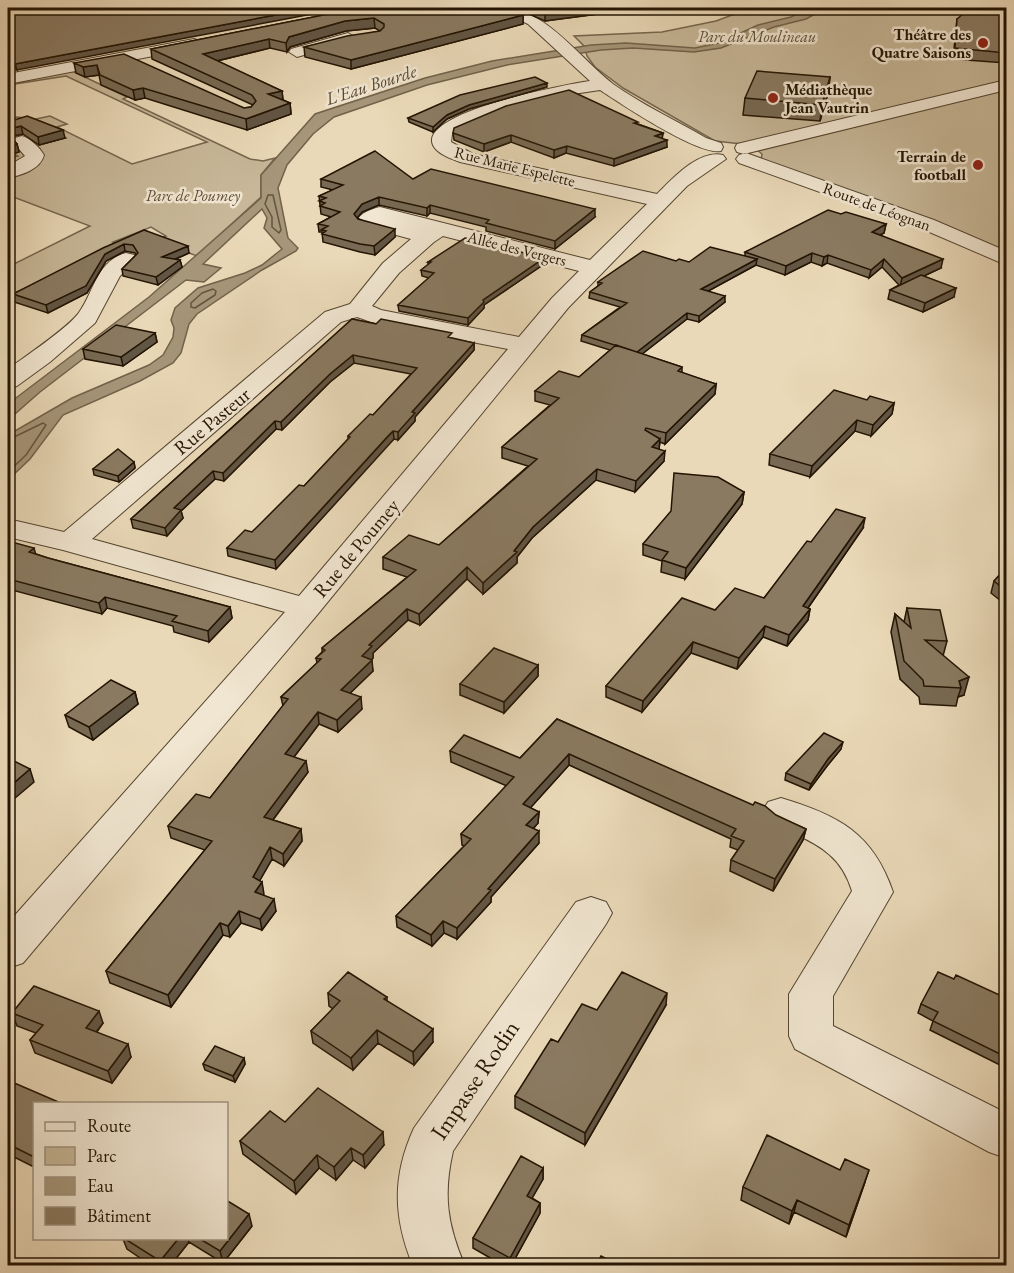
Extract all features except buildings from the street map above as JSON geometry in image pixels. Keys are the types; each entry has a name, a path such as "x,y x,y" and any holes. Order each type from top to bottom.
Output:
{"street":[{"path":"8,10 27,8"},
{"path":"508,10 539,8"},
{"path":"508,10 533,21 604,84 715,153 727,146 745,154 1006,85"},
{"path":"303,33 350,48"},
{"path":"297,52 332,41 367,35"},
{"path":"8,79 205,42"},
{"path":"130,57 159,70"},
{"name":"Rue Marie Espelette","path":"604,84 519,102 480,113 446,130 442,135 442,144 467,158 660,201"},
{"path":"8,172 21,168 34,159 35,155 12,141"},
{"name":"Rue de Poumey","path":"8,951 306,608 560,303 660,201 715,153"},
{"name":"Route de Léognan","path":"745,154 927,224 1006,259"},
{"name":"Allée des Vergers","path":"359,309 364,299 391,268 433,233 593,268"},
{"path":"8,381 42,357 87,318 111,272 126,260"},
{"path":"359,309 374,316 524,345"},
{"name":"Rue Pasteur","path":"70,542 333,317 359,309"},
{"path":"8,528 70,542 306,608"},
{"path":"782,812 844,843 859,857 869,874 873,892 811,994 811,1036 1006,1137"},
{"name":"Impasse Rodin","path":"439,1266 429,1244 421,1202 422,1179 431,1143 591,913"}],"green space":[{"name":"Parc du Moulineau","path":"751,8 1006,8 1006,254 940,223 761,160 762,154 751,145 715,141 623,88 595,67 587,56 584,46 574,36 662,32 716,21"},
{"name":"Parc de Poumey","path":"72,71 127,97 123,99 250,159 263,161 275,158 261,175 261,197 197,256 154,240 166,236 151,227 113,242 132,250 76,272 8,305 8,267 90,226 8,195 8,159 18,156 8,151 8,128 46,143 64,138 8,123 8,119 16,117 36,119 50,116 67,124 57,127 132,164 207,142 66,76 8,85 8,82"}],"water":[{"path":"809,8 826,8 806,19 774,27 721,48 694,52 633,48 601,50 507,65 427,85 334,117 313,134 287,165 278,188 288,238 298,248 296,251 262,270 197,314 189,324 181,353 173,363 140,381 63,415 30,459 8,480 8,435 72,398 149,365 163,355 173,337 174,328 171,320 175,308 198,288 245,273 262,265 282,249 264,228 267,218 262,209 203,264 221,268 204,282 186,280 40,392 8,420 8,404 149,297 261,198 261,175 315,114 425,78 492,61 591,45 626,43 695,48 719,43 758,25 791,17"}],"place":[{"name":"Théâtre des Quatre Saisons","path":"983,43"},
{"name":"Médiathèque Jean Vautrin","path":"773,98"},
{"name":"Terrain de football","path":"978,165"}],"water label":[{"name":"L'Eau Bourde","path":"371,85"}]}
